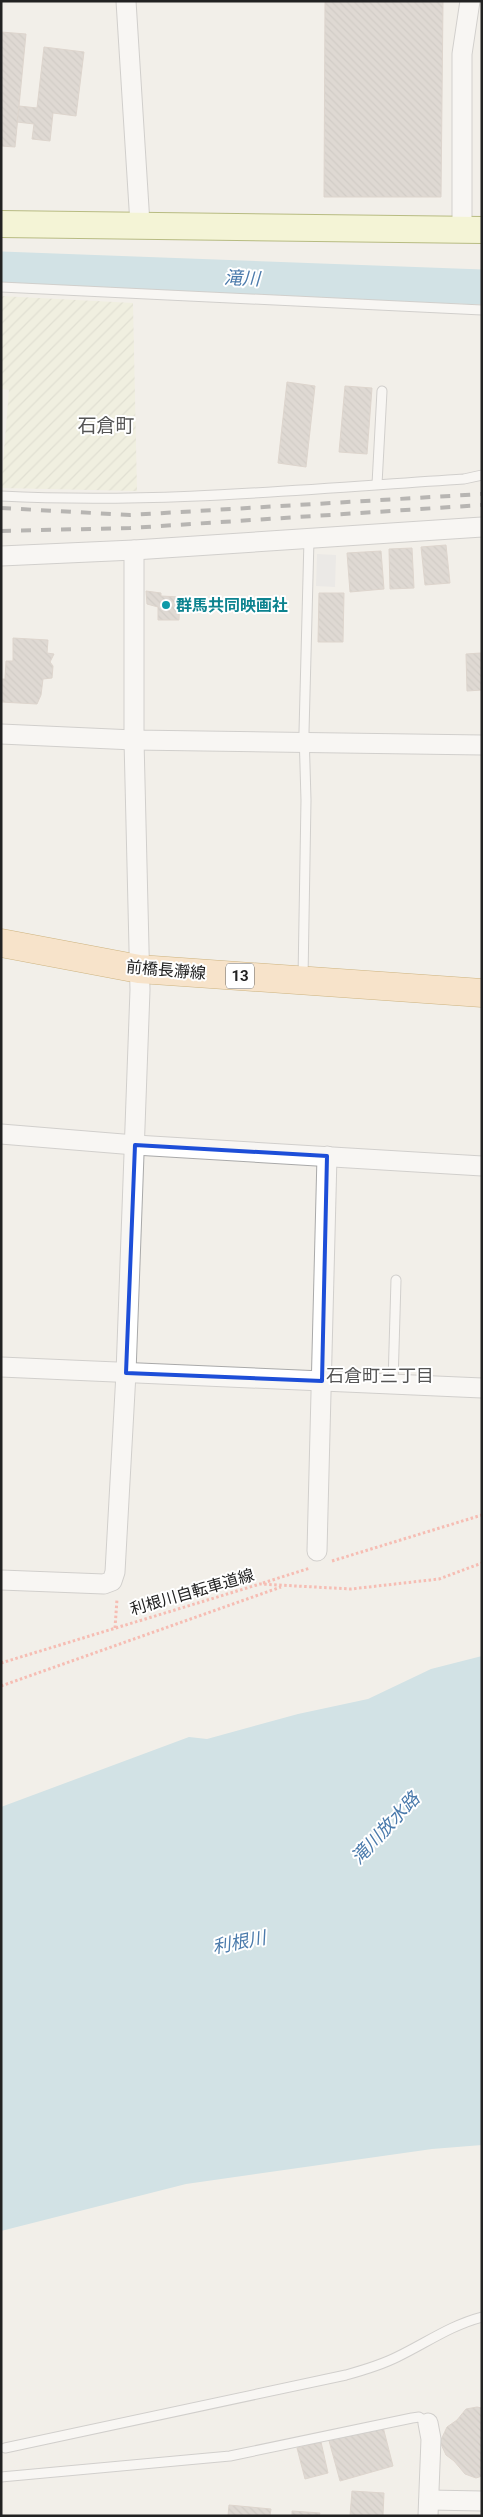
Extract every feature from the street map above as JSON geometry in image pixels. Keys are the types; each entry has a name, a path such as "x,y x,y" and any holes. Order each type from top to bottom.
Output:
{"main road":[{"name":"前橋長瀞線","path":"1,943 139,969 482,993"}],"street":[{"path":"126,1 140,224"},
{"path":"1,224 140,224 472,230 462,54 470,1"},
{"path":"1,556 134,550 482,527"},
{"path":"1,1580 104,1584 112,1581 115,1572 126,1373 135,1145 139,969 134,740 134,550"},
{"path":"1,734 134,740 482,745"},
{"path":"1,1134 135,1145 482,1166"},
{"path":"321,1559 322,1381 327,1156"},
{"path":"1,1367 482,1388"},
{"path":"428,2422 431,2439 429,2508 482,2501"}],"lane":[{"path":"1,287 482,310"},
{"path":"376,484 382,391"},
{"path":"1,496 77,499 188,498 464,479 482,475"},
{"path":"302,980 306,800 304,742 309,539"},
{"path":"393,1383 396,1280"},
{"path":"5,2448 346,2375 378,2366 439,2333 482,2317"},
{"path":"1,2477 230,2456 412,2418 419,2417 428,2422"}],"path":[{"path":"260,1584 321,1559 482,1515"},
{"name":"利根川自転車道線","path":"1,1663 260,1584 351,1589 439,1579 482,1563"},
{"path":"1,1686 284,1586"},
{"path":"115,1628 116,1614"}],"highlighted area":[{"path":"135,1145 327,1156 322,1381 126,1373"}],"green space":[{"path":"1,296 133,303 137,491 1,488 9,390 1,389"}],"shaded area":[{"path":"317,554 336,555 335,587 316,586"}],"water":[{"path":"482,1656 482,2145 432,2149 186,2184 1,2231 1,1807 189,1737 207,1739 298,1714 368,1699 431,1669"}],"building":[{"path":"325,1 443,1 441,197 324,197"},
{"path":"1,32 26,34 15,147 1,146"},
{"path":"44,47 84,52 76,116 53,113 50,141 32,139 34,124 17,122 19,106 37,108"},
{"path":"287,382 315,386 306,467 278,463"},
{"path":"345,386 372,388 367,454 339,452"},
{"path":"446,545 450,583 425,585 421,547"},
{"path":"412,548 414,588 390,589 389,549"},
{"path":"381,551 384,589 350,592 347,553"},
{"name":"群馬共同映画社","path":"146,591 161,593 161,596 180,597 179,620 158,620 158,607 147,604"},
{"path":"319,593 344,593 343,642 318,642"},
{"path":"13,638 48,640 47,653 54,654 50,662 53,666 52,678 43,679 41,695 37,704 1,702 1,679 5,679 6,661 13,661"},
{"path":"481,653 482,690 467,691 466,654"},
{"path":"482,2408 482,2476 476,2478 465,2474 446,2455 440,2442 447,2427 457,2420 466,2409"},
{"path":"382,2423 393,2466 340,2481 328,2437"},
{"path":"321,2442 328,2473 305,2479 297,2448"},
{"path":"352,2491 384,2493 383,2516 350,2516"},
{"path":"229,2505 271,2509 270,2516 228,2516"},
{"path":"292,2511 320,2513 319,2516 292,2516"}],"waterway":[{"name":"滝川","path":"1,269 482,287"}],"railway":[{"path":"1,508 130,515 482,494"},
{"path":"1,531 130,528 482,505"}],"place":[{"name":"群馬共同映画社","path":"166,605"}],"district":[{"name":"石倉町","path":"106,425"},
{"name":"石倉町三丁目","path":"380,1375"}],"water label":[{"name":"滝川放水路","path":"385,1828"},
{"name":"利根川","path":"239,1942"}]}
